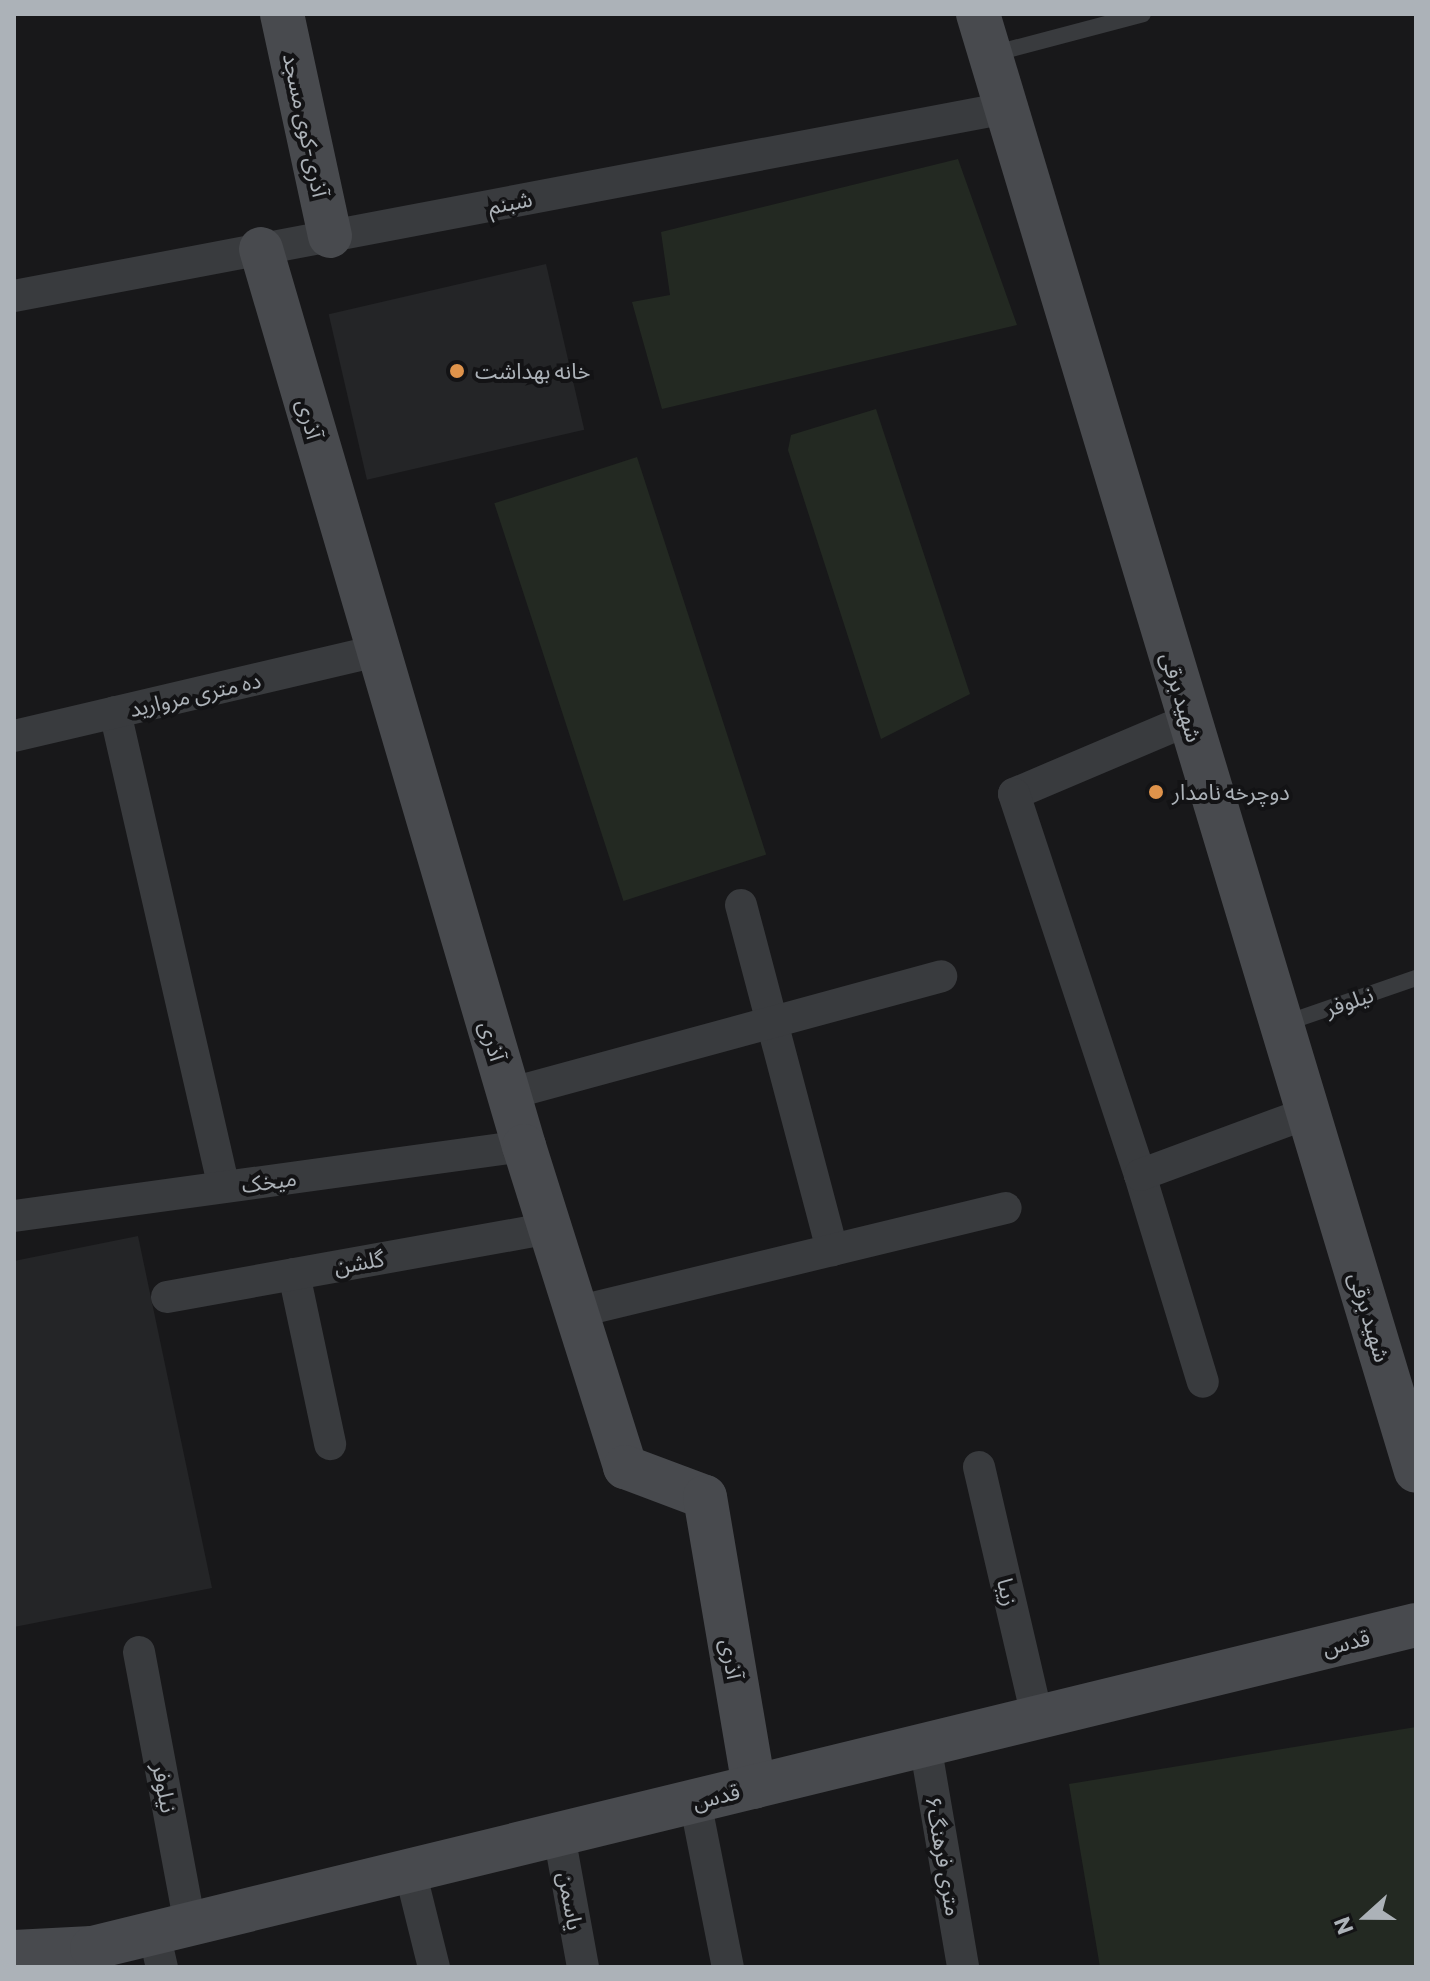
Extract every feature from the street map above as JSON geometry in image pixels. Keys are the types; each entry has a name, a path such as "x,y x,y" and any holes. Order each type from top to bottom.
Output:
{"street":[{"name":"آذری-کوی مسجد","path":"282,14 330,236"},
{"name":"شهید برقی","path":"984,34 1416,1471"},
{"name":"شبنم","path":"14,296 1006,108"},
{"name":"آذری","path":"261,249 508,1094 625,1467 705,1497 754,1787"},
{"name":"ده متری مروارید","path":"14,736 377,651"},
{"path":"115,712 224,1187"},
{"path":"1188,720 1014,794 1140,1175 1203,1382"},
{"path":"741,905 832,1250"},
{"path":"508,1094 941,976"},
{"path":"1140,1175 1308,1113"},
{"name":"میخک","path":"14,1216 524,1146"},
{"path":"576,1312 1006,1208"},
{"name":"گلشن","path":"167,1297 550,1228"},
{"path":"294,1274 330,1444"},
{"name":"زیبا","path":"979,1467 1037,1717"},
{"name":"قدس","path":"14,1952 169,1942 410,1871 1416,1625"},
{"name":"نیلوفر","path":"139,1652 169,1942"},
{"name":"۶متری فرهنگ","path":"925,1744 963,1967"},
{"path":"695,1801 728,1967"},
{"name":"یاسمن","path":"559,1835 583,1967"},
{"path":"410,1871 434,1967"}],"lane":[{"path":"984,34 1143,14"},
{"name":"نیلوفر","path":"1281,1024 1416,978"}],"shaded area":[{"path":"958,159 1017,325 662,409 632,302 670,295 661,232"},
{"name":"خانه بهداشت","path":"546,264 584,430 367,480 329,314"},
{"path":"876,409 970,694 881,739 788,450 791,435"},
{"path":"637,457 766,855 624,901 494,503"},
{"path":"138,1236 212,1588 14,1627 14,1261"},
{"path":"1416,1727 1416,1967 1100,1967 1069,1784"}],"place":[{"name":"خانه بهداشت","path":"457,371"},
{"name":"دوچرخه نامدار","path":"1156,792"}]}
